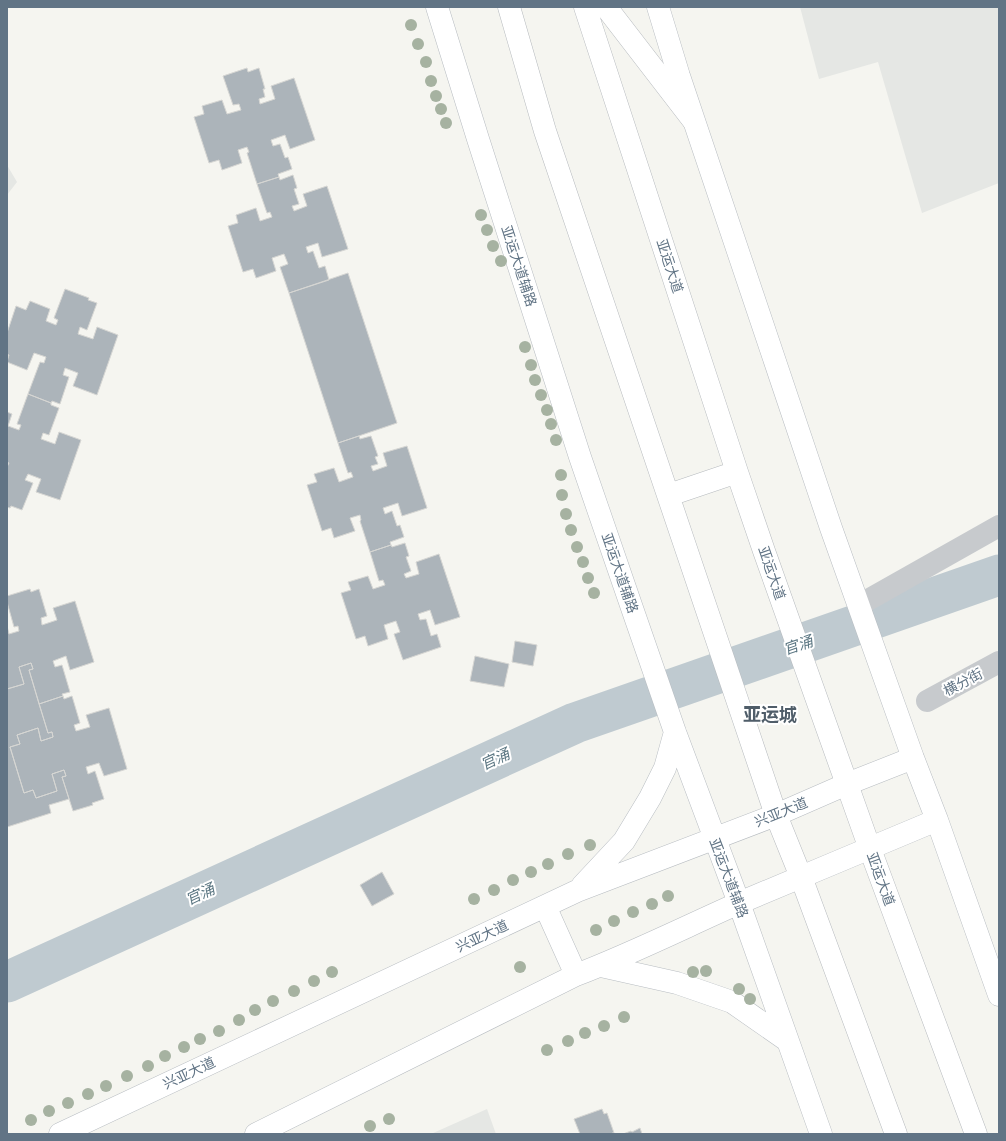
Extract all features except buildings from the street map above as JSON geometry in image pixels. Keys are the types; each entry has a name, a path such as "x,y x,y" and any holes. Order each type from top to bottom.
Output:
{"main road":[{"name":"亚运大道辅路","path":"436,7 578,450 675,732 739,903 821,1134"},
{"path":"509,7 546,130 776,815 801,877 896,1134"},
{"name":"亚运大道","path":"585,7 764,551 870,849 976,1134"},
{"path":"606,7 693,120"},
{"path":"658,7 693,120 831,528 999,995"},
{"path":"669,495 737,472"},
{"path":"577,891 624,841 650,798 665,768 675,732"},
{"name":"兴亚大道","path":"60,1134 577,891 776,815 847,784 913,758"},
{"path":"256,1134 576,975 601,966 739,903 937,820"},
{"path":"545,906 576,975"},
{"path":"601,966 677,983 732,1002 788,1041"}],"street":[{"path":"859,605 999,526"},
{"name":"横分街","path":"927,701 999,662"}],"shaded area":[{"path":"800,7 999,7 999,183 922,213 878,62 819,79"},
{"path":"7,165 17,182 7,195"},
{"path":"487,1109 496,1134 431,1134"}],"waterway":[{"name":"官涌","path":"7,982 575,723 999,575"}],"district":[{"name":"亚运城","path":"770,714"}]}
